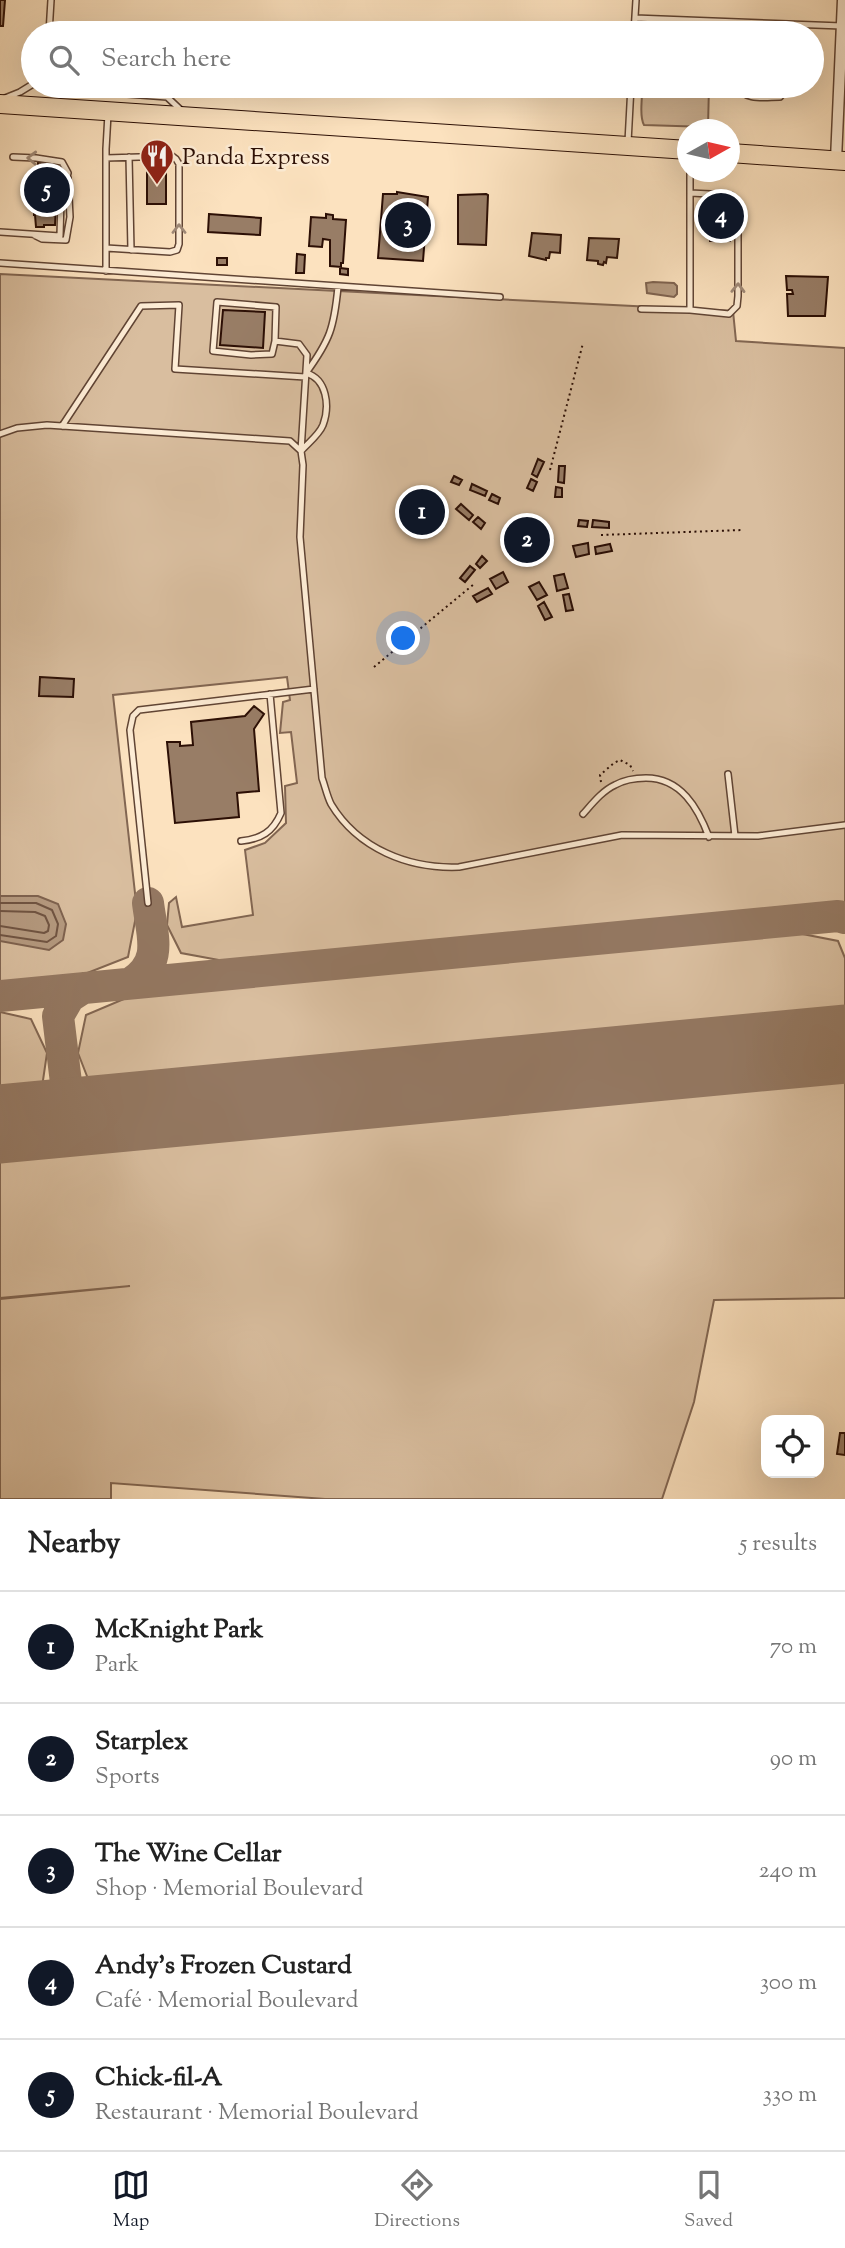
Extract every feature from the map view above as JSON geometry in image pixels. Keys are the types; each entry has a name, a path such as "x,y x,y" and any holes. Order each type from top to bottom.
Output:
{"main road":[{"path":"0,102 677,149"},
{"path":"740,154 841,161"}],"street":[{"path":"841,161 843,0"}],"lane":[{"path":"50,21 51,0"},
{"path":"635,21 636,0"},
{"path":"635,18 692,21"},
{"path":"824,28 843,29"},
{"path":"0,102 21,92"},
{"path":"168,98 187,117"},
{"path":"628,146 630,98"},
{"path":"106,271 108,111"},
{"path":"106,158 172,156 179,164 177,250 170,252 106,248"},
{"path":"0,232 60,236 61,198 68,173 62,162 13,157"},
{"path":"129,157 131,250"},
{"path":"690,182 690,310"},
{"path":"641,309 729,314 737,306 737,204 731,195 690,193"},
{"path":"0,263 500,297"},
{"path":"305,375 323,350 334,322 338,286"},
{"path":"217,302 276,307 275,341 272,354 213,351 217,302"},
{"path":"62,426 141,306 179,305 175,369 313,375 321,384 326,394 322,426 301,451"},
{"path":"275,341 299,344 307,355 301,451 303,464 300,537 322,778 330,803 366,843 389,855 437,868 622,835 758,836 845,825"},
{"path":"0,434 17,428 47,425 290,442 301,451"},
{"path":"148,903 130,730 133,716 139,710 314,689"},
{"path":"241,841 269,832 281,813 270,694"},
{"path":"728,774 735,836"},
{"path":"583,814 615,784 636,778 656,778 674,784 692,801 709,836"}],"path":[{"path":"550,470 583,343"},
{"path":"601,535 742,530"},
{"path":"374,667 474,584"},
{"path":"602,794 600,775 620,760 630,765 636,778"}],"shaded area":[{"path":"642,98 709,98 708,119 677,119 677,126 644,125 641,116"},
{"path":"0,274 733,311 736,341 845,348 845,906 764,911 235,963 181,953 167,925 169,903 176,897 182,927 253,915 245,850 265,843 286,823 285,786 297,783 291,732 280,733 283,702 290,700 287,677 113,695 137,911 128,957 72,979 0,986"},
{"path":"782,930 838,941 845,958 845,1016 92,1089 78,1053 86,1015 138,993"},
{"path":"0,1012 31,1019 47,1053 41,1094 0,1098"},
{"path":"845,1070 845,1298 714,1300 694,1402 662,1499 325,1499 111,1483 111,1499 0,1499 0,1299 130,1286 0,1298 0,1152"}],"water":[{"path":"646,283 674,283 677,286 677,294 674,297 647,293"},
{"path":"0,896 38,896 58,904 66,924 63,940 49,950 0,941"}],"building":[{"path":"0,0 5,0 3,26 0,26"},
{"path":"38,162 55,165 55,169 58,169 55,225 44,227 36,227 34,215 33,179 38,179"},
{"name":"Panda Express","path":"147,169 166,169 166,204 147,204"},
{"path":"397,192 428,197 423,261 378,258 383,194"},
{"path":"486,194 486,245 458,244 458,195"},
{"path":"706,204 733,204 733,223 729,223 730,241 710,241"},
{"path":"209,214 261,218 260,235 208,232"},
{"path":"326,214 333,215 333,219 346,220 341,267 330,266 330,240 323,239 322,247 309,246 311,217 326,218"},
{"path":"532,233 561,235 560,253 550,252 546,260 529,256"},
{"path":"589,238 619,239 617,258 607,257 603,265 598,264 598,261 587,260"},
{"path":"297,254 305,255 304,273 296,273"},
{"path":"217,258 227,258 227,265 217,265"},
{"path":"340,268 348,269 348,275 340,274"},
{"path":"786,276 828,277 825,316 788,316 787,294 793,294 792,290 787,290"},
{"path":"223,310 265,312 263,348 220,345"},
{"path":"538,459 544,462 537,477 532,474"},
{"path":"559,466 565,466 564,483 558,482"},
{"path":"454,476 462,480 459,485 451,482"},
{"path":"531,479 537,482 533,491 527,488"},
{"path":"472,484 487,491 485,496 470,490"},
{"path":"556,487 562,488 562,497 555,497"},
{"path":"492,494 500,498 498,504 489,500"},
{"path":"461,504 473,515 469,520 456,509"},
{"path":"478,517 485,523 481,529 473,522"},
{"path":"536,517 553,539 538,562 512,554 512,527"},
{"path":"579,520 588,521 587,527 578,526"},
{"path":"593,520 609,522 609,528 592,527"},
{"path":"588,543 589,554 576,557 573,546"},
{"path":"610,544 612,551 596,554 595,547"},
{"path":"482,556 487,561 480,568 476,564"},
{"path":"470,566 475,570 465,582 460,578"},
{"path":"503,572 508,582 496,589 490,579"},
{"path":"564,574 568,588 557,591 554,576"},
{"path":"539,582 547,595 537,600 529,587"},
{"path":"488,588 492,594 477,602 473,596"},
{"path":"569,594 573,610 566,611 563,595"},
{"path":"544,602 552,617 545,620 538,606"},
{"path":"40,677 74,679 73,697 39,696"},
{"path":"254,706 264,714 254,729 259,791 237,793 239,817 175,823 167,742 180,742 180,746 193,745 191,722 245,716"},
{"path":"840,1433 845,1433 845,1455 837,1454"}],"taxiway":[{"path":"131,983 141,975 152,957 153,937 148,903"},
{"path":"0,996 838,916 845,918"},
{"path":"36,1121 56,1110 67,1091 58,1016 69,997 83,988"},
{"path":"67,1091 81,1108 103,1115"}],"runway":[{"path":"0,1124 845,1044"}],"place":[{"name":"Panda Express","path":"157,186"},
{"name":"Chick-fil-A","path":"47,190"},
{"name":"Andy's Frozen Custard","path":"721,216"},
{"name":"The Wine Cellar","path":"408,225"},
{"name":"McKnight Park","path":"422,512"},
{"name":"Starplex","path":"527,540"}]}
